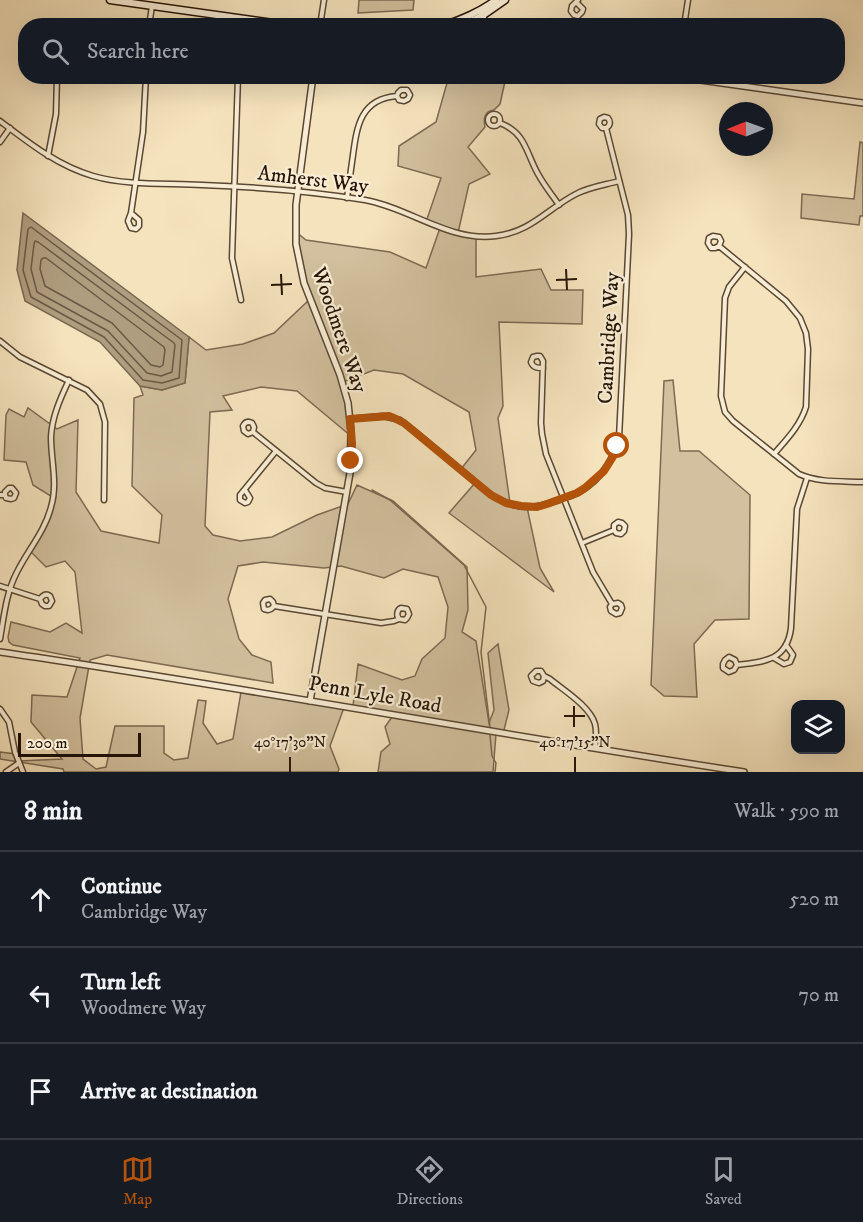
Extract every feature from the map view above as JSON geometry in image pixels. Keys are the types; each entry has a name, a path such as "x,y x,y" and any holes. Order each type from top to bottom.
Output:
{"main road":[{"path":"110,0 238,18"},
{"path":"464,18 481,13 496,0"},
{"path":"473,18 505,0"}],"street":[{"path":"321,18 324,0"},
{"path":"685,18 688,0"},
{"path":"150,18 152,6"},
{"path":"481,13 483,18"},
{"path":"48,156 56,114 57,84"},
{"path":"131,213 145,110 146,84"},
{"path":"238,84 232,258 241,300"},
{"name":"Woodmere Way","path":"310,701 347,492 351,457 348,403 340,375 304,283 295,231 312,84"},
{"path":"727,84 863,103"},
{"path":"347,198 357,129 361,118 374,103 397,96"},
{"name":"Amherst Way","path":"0,121 48,156 85,174 110,180 269,188 372,201 449,230 478,237 498,236 518,231 536,222 581,191 619,181"},
{"path":"500,123 514,131 523,141 539,177 560,205"},
{"path":"0,141 10,128"},
{"name":"Cambridge Way","path":"350,419 383,416 400,420 491,495 506,503 537,507 585,488 599,477 614,455 619,438 629,234 628,215 606,128"},
{"path":"719,246 790,305 804,325 808,341 804,414 774,454"},
{"path":"745,267 729,287 725,298 722,400 725,412 793,470 822,481 863,482"},
{"path":"0,341 20,357 81,386 92,393 100,404 105,422 104,500"},
{"path":"543,368 542,434 546,454 593,572 612,604"},
{"path":"0,639 10,590 18,569 45,524 52,506 54,487 52,429 56,410 69,380"},
{"path":"253,432 316,483 325,488 347,492"},
{"path":"245,490 276,451"},
{"path":"737,665 763,662 774,658 786,645 791,628 797,509 807,477"},
{"path":"582,543 614,530"},
{"path":"0,586 40,599"},
{"path":"274,606 381,624 399,619"},
{"path":"774,658 784,664 792,660 792,652 786,645"},
{"name":"Penn Lyle Road","path":"0,652 128,670 744,772"},
{"path":"544,676 550,678 590,713 596,731 595,748"},
{"path":"0,708 9,722 23,772"},
{"path":"6,772 19,764"}],"shaded area":[{"path":"359,0 414,0 413,10 358,13"},
{"path":"447,84 504,84 500,104 487,113 485,127 468,147 490,174 469,184 458,233 476,236 476,277 541,269 551,290 583,290 582,324 499,322 503,406 498,418 510,503 527,507 540,568 554,592 449,513 475,483 461,469 476,450 469,412 403,374 374,370 343,382 352,437 297,391 261,387 223,396 232,410 210,412 205,526 213,535 240,541 272,537 317,515 348,504 357,485 393,501 467,567 468,610 462,632 476,641 489,723 494,710 488,653 498,644 509,710 503,734 496,734 493,772 378,772 381,752 390,744 385,727 394,714 353,706 358,664 402,680 415,676 422,659 445,638 448,607 438,577 403,569 384,578 341,566 324,568 263,562 238,566 228,599 239,639 252,655 271,662 273,683 107,655 90,660 80,718 83,759 96,769 106,767 115,726 164,726 164,753 174,760 188,758 198,700 206,701 203,723 217,744 233,739 241,692 345,705 330,746 339,769 338,772 64,772 63,769 0,759 0,752 16,754 18,761 62,759 31,722 32,695 67,697 80,658 13,645 9,642 8,637 11,622 50,632 66,623 82,633 75,572 65,561 46,567 29,550 46,523 54,498 33,485 26,462 4,460 6,415 9,409 24,417 28,408 57,429 78,420 76,492 101,531 159,543 162,515 132,486 134,398 143,395 140,386 162,390 185,383 189,337 206,350 243,344 274,333 310,299 296,232 306,240 390,252 426,268 440,228 426,222 441,178 398,166 399,146 436,122"},
{"path":"860,142 863,143 863,216 860,216 859,225 801,218 802,194 854,199"},
{"path":"673,380 680,451 699,451 750,495 749,619 715,620 694,644 697,697 664,696 651,685 664,381"}],"water":[{"path":"23,213 189,337 185,383 162,390 140,386 100,342 25,301 17,270"}],"waterway":[{"path":"372,490 390,500 464,565 486,607 481,652 490,727"},
{"path":"490,735 492,756 496,763 495,772"}],"route":[{"path":"351,461 350,419 389,416 404,423 491,495 513,505 537,507 577,493 592,484 609,463 617,446"}]}
